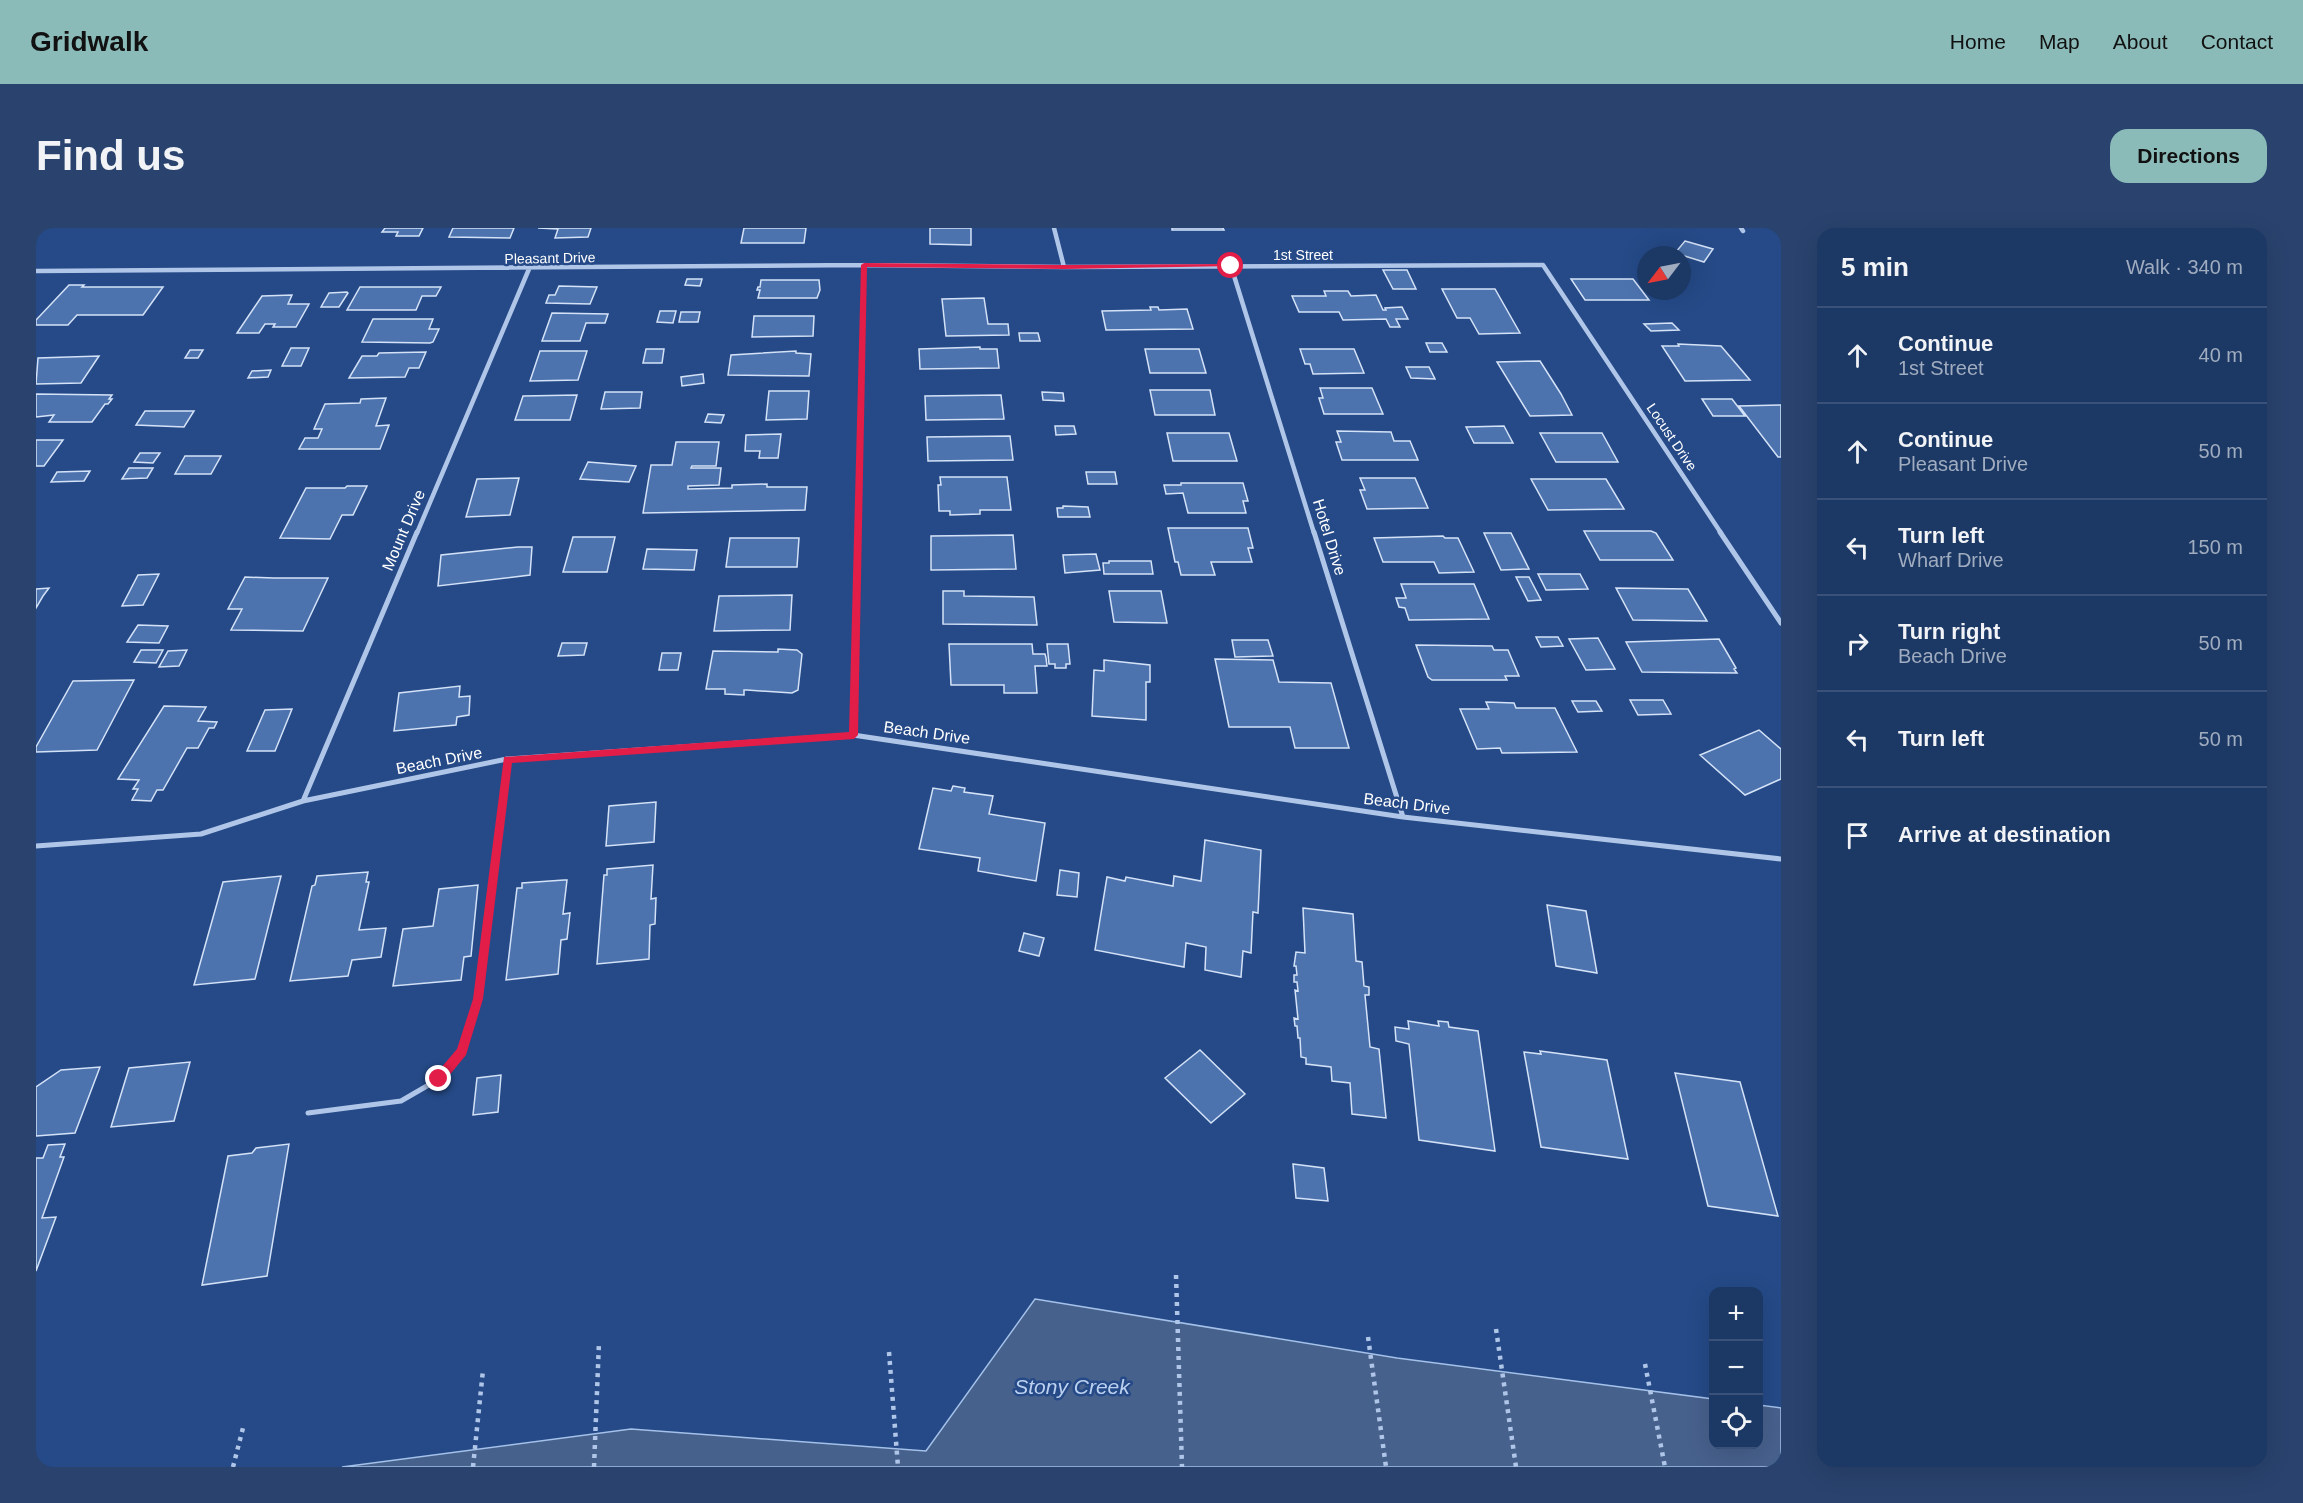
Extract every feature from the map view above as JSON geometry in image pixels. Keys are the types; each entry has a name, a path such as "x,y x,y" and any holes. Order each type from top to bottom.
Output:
{"street":[{"path":"1054,228 1064,267"},
{"path":"854,735 864,265"},
{"name":"Pleasant Drive","path":"36,271 864,265 1064,267"},
{"name":"1st Street","path":"1064,267 1543,265"},
{"name":"Locust Drive","path":"1543,265 1781,623"},
{"name":"Hotel Drive","path":"1231,266 1403,817"},
{"name":"Mount Drive","path":"303,801 529,269"},
{"name":"Beach Drive","path":"36,846 201,834 303,801 507,759 854,735 1403,817 1781,859"}],"lane":[{"path":"308,1113 402,1101 439,1079 462,1051 478,999 507,759"}],"path":[{"path":"1176,1275 1182,1467"},
{"path":"1496,1329 1516,1467"},
{"path":"1368,1337 1386,1467"},
{"path":"594,1467 599,1342"},
{"path":"890,1352 898,1467"},
{"path":"1645,1364 1665,1467"},
{"path":"473,1467 483,1370"},
{"path":"233,1467 244,1424"}],"water":[{"name":"Stony Creek","path":"1035,1299 1397,1358 1709,1398 1709,1449 1763,1449 1763,1406 1781,1408 1781,1467 342,1467 631,1429 926,1451"}],"building":[{"path":"385,228 423,228 419,236 396,236 398,232 382,232"},
{"path":"453,228 514,228 510,238 449,237"},
{"path":"538,228 591,228 588,237 555,238 558,229"},
{"path":"744,228 806,228 804,243 741,243"},
{"path":"930,228 971,228 971,245 930,244"},
{"path":"1172,228 1223,228 1224,230 1172,230"},
{"path":"1685,241 1713,249 1704,262 1691,258 1691,246 1681,246"},
{"path":"1383,270 1407,270 1416,289 1393,289"},
{"path":"687,279 702,279 700,286 685,285"},
{"path":"1571,279 1633,279 1637,284 1637,300 1585,300"},
{"path":"761,280 819,280 820,290 817,298 758,298 760,290 757,290"},
{"path":"69,285 163,287 143,315 77,315 68,325 36,325 36,320"},
{"path":"559,286 597,287 590,304 546,303 549,295 555,295"},
{"path":"360,287 441,287 436,296 422,296 416,310 347,310"},
{"path":"1442,289 1495,289 1520,333 1479,334 1470,318 1457,318"},
{"path":"1324,291 1348,291 1351,296 1376,295 1383,310 1402,307 1408,319 1396,319 1400,327 1390,327 1386,319 1343,320 1339,312 1299,312 1292,296 1326,296"},
{"path":"329,293 348,293 339,307 321,307"},
{"path":"292,295 288,304 309,304 296,327 273,327 275,324 265,324 259,333 237,333 262,296"},
{"path":"984,298 988,324 1008,324 1009,335 946,336 942,299"},
{"path":"1150,307 1158,307 1159,310 1187,309 1193,329 1106,330 1102,311 1151,310"},
{"path":"660,311 676,311 673,323 657,322"},
{"path":"681,312 700,312 698,322 679,322"},
{"path":"552,313 608,314 605,323 586,323 580,341 542,341"},
{"path":"754,316 814,316 813,336 752,337"},
{"path":"373,319 433,319 429,329 439,329 433,342 430,343 362,342"},
{"path":"1672,323 1679,330 1651,331 1644,324"},
{"path":"1019,333 1038,333 1040,341 1020,341"},
{"path":"1426,343 1442,343 1447,352 1430,352"},
{"path":"1678,344 1721,346 1750,380 1685,381 1662,346 1679,346"},
{"path":"980,347 980,349 997,349 999,368 920,369 919,349"},
{"path":"291,348 309,348 301,366 282,366"},
{"path":"646,349 664,349 662,363 643,363"},
{"path":"1145,349 1199,349 1206,373 1150,373"},
{"path":"1300,349 1354,349 1364,373 1313,374 1310,364 1305,364"},
{"path":"190,350 203,350 198,358 185,358"},
{"path":"540,351 587,351 578,380 530,381"},
{"path":"796,351 796,353 811,354 809,376 728,375 731,355"},
{"path":"426,352 419,368 409,368 405,377 349,378 362,356 377,356 379,353"},
{"path":"99,356 81,383 36,384 38,358"},
{"path":"1540,361 1572,415 1530,416 1497,362"},
{"path":"1406,367 1429,367 1435,379 1411,378"},
{"path":"271,370 268,377 248,378 252,371"},
{"path":"703,374 704,383 682,386 681,377"},
{"path":"1320,388 1372,388 1383,414 1324,414 1319,398 1323,398"},
{"path":"1150,390 1210,390 1215,415 1155,415"},
{"path":"769,391 809,391 807,419 766,420"},
{"path":"605,392 642,392 640,408 601,409"},
{"path":"1042,392 1063,393 1064,401 1043,400"},
{"path":"36,394 112,395 109,399 112,399 105,404 92,422 49,422 54,415 36,417"},
{"path":"577,395 570,420 515,420 523,396"},
{"path":"1001,395 1004,419 926,420 925,396"},
{"path":"386,398 376,426 389,425 380,449 299,449 305,438 318,438 322,429 314,429 325,404 360,403 361,399"},
{"path":"1702,399 1732,399 1745,416 1713,416"},
{"path":"1781,405 1781,457 1778,457 1739,406"},
{"path":"145,411 194,411 184,427 136,425"},
{"path":"708,414 724,415 721,423 705,422"},
{"path":"1055,426 1074,426 1076,434 1056,435"},
{"path":"1504,426 1513,443 1474,443 1466,427"},
{"path":"1337,431 1391,432 1394,441 1410,441 1418,460 1342,460 1336,442 1341,442"},
{"path":"1167,433 1229,433 1237,461 1173,461"},
{"path":"1540,433 1602,433 1618,462 1556,462"},
{"path":"781,434 778,458 759,458 760,451 745,451 746,435"},
{"path":"1010,436 1013,460 928,461 927,437"},
{"path":"36,440 63,440 44,466 36,466"},
{"path":"676,442 719,442 716,466 692,466 691,468 721,468 719,485 688,486 688,489 767,484 767,487 807,487 805,510 643,513 651,465 672,465"},
{"path":"140,453 160,453 153,463 134,462"},
{"path":"185,456 221,456 211,474 175,474"},
{"path":"588,462 636,466 629,482 580,479"},
{"path":"129,468 153,468 147,478 122,479"},
{"path":"90,471 84,481 51,482 57,472"},
{"path":"1086,472 1115,472 1117,484 1088,484"},
{"path":"940,477 1007,477 1011,510 980,510 980,514 950,515 950,511 939,511"},
{"path":"519,478 510,515 466,517 477,479"},
{"path":"1360,478 1415,478 1428,508 1367,509 1360,490 1365,490"},
{"path":"1531,479 1606,479 1624,509 1548,510"},
{"path":"1181,483 1243,483 1248,501 1243,501 1246,513 1188,513 1183,493 1166,494 1164,485 1181,485"},
{"path":"347,486 367,486 353,515 342,515 330,539 280,538 306,488 345,488"},
{"path":"1063,506 1088,507 1090,517 1058,517 1057,508 1063,508"},
{"path":"1168,528 1248,528 1253,548 1248,548 1252,562 1211,562 1215,575 1181,575 1178,562 1175,562"},
{"path":"1584,531 1651,531 1656,533 1673,560 1600,560"},
{"path":"1484,533 1511,533 1529,569 1501,570"},
{"path":"1013,535 1016,569 931,570 931,536"},
{"path":"1443,536 1458,538 1474,572 1439,573 1434,562 1383,562 1374,538"},
{"path":"573,537 615,537 607,572 563,572"},
{"path":"730,538 799,538 797,567 726,567"},
{"path":"532,547 530,575 438,586 441,555"},
{"path":"647,549 697,550 694,570 643,569"},
{"path":"1096,554 1100,570 1065,573 1063,555"},
{"path":"1109,561 1151,561 1153,574 1104,574 1103,563 1109,563"},
{"path":"159,574 143,605 122,606 138,575"},
{"path":"1538,574 1580,574 1588,589 1546,590"},
{"path":"245,577 328,578 303,631 231,630 242,609 228,609"},
{"path":"1516,577 1529,577 1541,600 1528,601"},
{"path":"1401,584 1474,584 1489,619 1409,620 1405,608 1399,607 1396,598 1406,598"},
{"path":"49,588 43,596 36,608 36,589"},
{"path":"1616,588 1688,589 1707,621 1633,620"},
{"path":"943,591 964,591 964,596 1034,597 1037,625 943,624"},
{"path":"1109,591 1161,591 1167,623 1114,622"},
{"path":"792,595 790,630 714,631 719,596"},
{"path":"138,625 168,626 159,643 127,642"},
{"path":"1536,637 1558,637 1563,646 1541,647"},
{"path":"1598,638 1615,669 1586,670 1569,639"},
{"path":"1719,639 1737,673 1642,672 1626,642"},
{"path":"1232,640 1268,640 1273,656 1235,657"},
{"path":"562,643 587,643 584,655 558,656"},
{"path":"949,644 1032,644 1033,654 1045,654 1047,666 1035,666 1037,693 1004,693 1004,685 951,685"},
{"path":"1047,644 1068,644 1070,664 1066,664 1066,668 1055,668 1055,664 1049,664"},
{"path":"1416,645 1492,646 1494,650 1508,650 1519,676 1505,676 1507,680 1432,680 1428,677"},
{"path":"778,649 797,650 802,654 798,690 792,693 744,690 744,695 725,694 725,689 706,689 713,651 778,652"},
{"path":"141,650 163,650 156,663 134,662"},
{"path":"187,650 179,666 159,667 168,651"},
{"path":"662,653 681,653 678,670 659,670"},
{"path":"1215,659 1273,660 1279,682 1331,683 1349,748 1295,748 1290,727 1229,727"},
{"path":"1104,660 1150,665 1150,682 1146,682 1146,720 1092,716 1094,670 1104,671"},
{"path":"134,680 97,750 36,752 36,747 73,681"},
{"path":"460,686 459,697 470,696 469,715 457,717 456,725 394,731 399,693"},
{"path":"1630,700 1663,700 1671,714 1638,715"},
{"path":"1572,701 1596,701 1602,711 1578,712"},
{"path":"1486,702 1514,703 1516,708 1555,708 1577,752 1502,753 1500,748 1477,749 1460,709 1489,709"},
{"path":"164,706 206,707 198,721 217,722 214,728 209,728 198,748 187,748 163,790 157,790 151,801 132,800 138,789 133,789 139,780 118,779"},
{"path":"292,709 275,751 247,751 265,710"},
{"path":"1759,730 1781,749 1781,779 1745,795 1700,755"},
{"path":"953,786 965,788 964,792 993,796 989,814 1045,823 1036,881 978,871 980,858 919,849 933,788 951,791"},
{"path":"656,802 654,842 606,846 609,806"},
{"path":"1205,840 1261,850 1258,913 1253,912 1251,953 1243,951 1241,977 1205,970 1206,947 1186,943 1184,967 1095,950 1107,877 1125,881 1126,877 1173,886 1174,876 1201,881"},
{"path":"653,865 651,899 656,898 655,924 650,925 649,959 597,964 604,875 607,875 607,869"},
{"path":"1060,870 1079,873 1077,897 1057,895"},
{"path":"368,872 366,882 369,882 359,930 386,928 381,957 352,960 348,976 290,981 312,886 315,885 317,876"},
{"path":"281,876 255,979 194,985 223,882"},
{"path":"567,880 563,914 570,913 567,939 561,940 558,974 506,980 517,888 522,888 522,883"},
{"path":"478,885 471,956 464,957 461,980 393,986 403,929 433,926 439,889"},
{"path":"1547,905 1586,911 1597,973 1556,966"},
{"path":"1303,908 1353,914 1356,961 1362,962 1364,986 1369,987 1369,995 1365,995 1370,1047 1379,1049 1386,1118 1352,1114 1350,1083 1332,1081 1331,1067 1306,1064 1306,1058 1301,1057 1300,1038 1298,1038 1294,1018 1298,1019 1295,990 1298,991 1297,982 1294,982 1294,975 1297,975 1296,966 1294,966 1296,952 1305,953"},
{"path":"1024,933 1044,938 1039,956 1019,951"},
{"path":"1408,1021 1439,1026 1438,1021 1448,1022 1449,1027 1478,1031 1495,1151 1419,1140 1409,1044 1396,1041 1395,1027 1409,1029"},
{"path":"1200,1050 1245,1094 1211,1123 1165,1078"},
{"path":"1540,1051 1607,1060 1628,1159 1541,1147 1524,1052 1541,1054"},
{"path":"190,1062 174,1121 111,1127 129,1068"},
{"path":"100,1067 75,1133 36,1136 36,1087 61,1070"},
{"path":"1675,1073 1740,1082 1778,1216 1708,1206"},
{"path":"501,1075 498,1112 473,1115 477,1078"},
{"path":"65,1144 60,1157 64,1157 42,1218 56,1217 36,1271 36,1158 43,1158 48,1145"},
{"path":"289,1144 267,1276 202,1285 228,1156 252,1153 256,1148"},
{"path":"1293,1164 1324,1168 1328,1201 1296,1198"}],"route":[{"path":"439,1079 462,1051 478,999 507,759 854,735 864,265 1231,266"}]}
